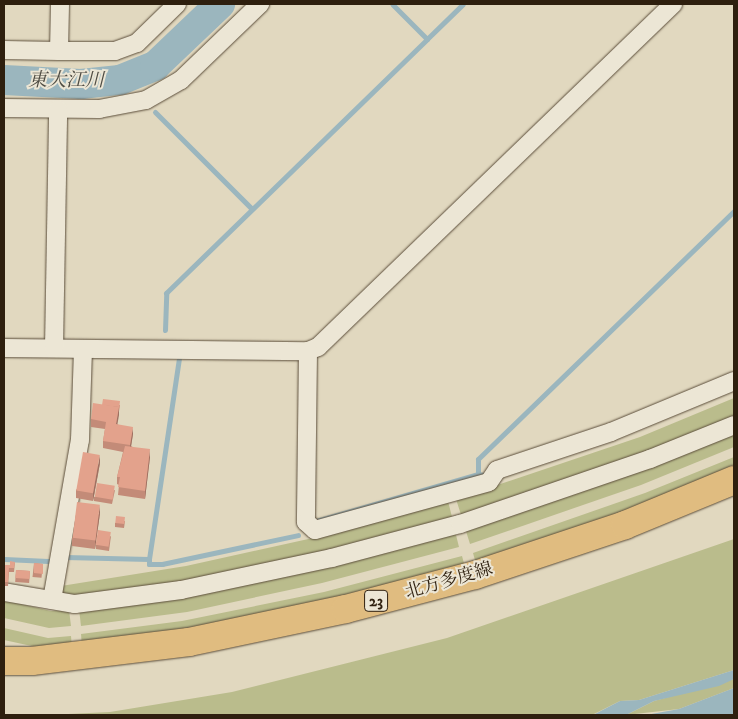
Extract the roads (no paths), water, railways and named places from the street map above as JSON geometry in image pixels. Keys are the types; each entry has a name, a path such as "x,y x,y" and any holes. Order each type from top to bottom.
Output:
{"main road":[{"name":"北方多度線","path":"4,661 32,661 189,642 355,607 475,575 625,525 734,480"}],"street":[{"path":"59,51 60,4"},
{"path":"4,50 115,51 137,44 177,4"},
{"path":"4,108 58,109 123,106 162,92 181,80 260,4"},
{"path":"4,348 308,351 318,347 673,4"},
{"path":"54,348 58,109"},
{"path":"52,600 80,440 83,349"},
{"path":"308,351 306,522 315,530 489,482 497,470 611,432 734,381"},
{"path":"4,592 75,604 180,590 332,558 460,524 650,459 734,425"},
{"path":"4,647 32,661"}],"water":[{"path":"734,670 734,679 719,686 654,701 626,715 593,715 620,701 639,700"},
{"path":"734,688 734,715 646,715 679,709"}],"waterway":[{"name":"東大江川","path":"4,80 81,84 120,80 155,66 220,4"},
{"path":"165,330 166,293 427,39 392,4"},
{"path":"427,39 463,4"},
{"path":"155,112 252,209"},
{"path":"478,474 478,459 734,211"},
{"path":"149,559 179,359"},
{"path":"316,521 478,474 484,475"},
{"path":"65,557 149,559 149,564 162,564 298,535"},
{"path":"4,559 48,561"}]}
